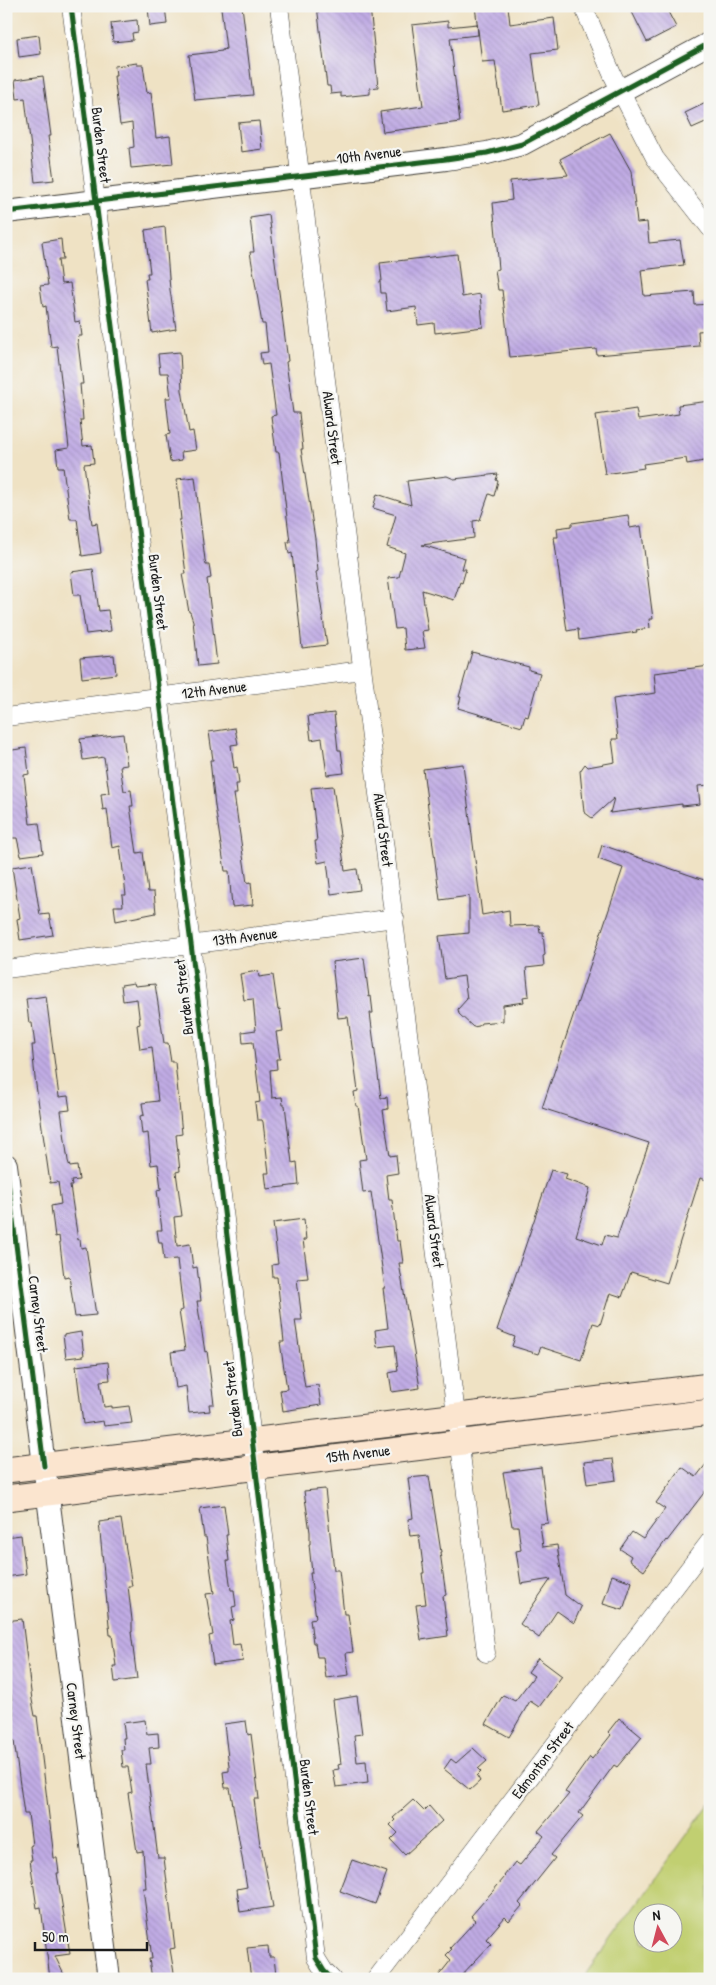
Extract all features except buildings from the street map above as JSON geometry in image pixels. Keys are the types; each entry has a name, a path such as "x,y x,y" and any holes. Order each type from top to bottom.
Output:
{"main road":[{"name":"15th Avenue","path":"6,1470 710,1386"},
{"name":"15th Avenue","path":"6,1498 710,1412"}],"street":[{"name":"Burden Street","path":"71,6 191,944 316,1958 324,1971 332,1979"},
{"name":"Alward Street","path":"280,6 486,1653"},
{"path":"583,6 621,92 655,158 710,228"},
{"name":"10th Avenue","path":"6,212 446,159 505,149 522,144 710,44"},
{"name":"12th Avenue","path":"6,717 362,670"},
{"name":"13th Avenue","path":"6,969 395,918"},
{"name":"Carney Street","path":"6,1165 109,1979"},
{"name":"Edmonton Street","path":"376,1979 710,1541"}],"green space":[{"path":"710,1803 710,1979 582,1979 634,1908 634,1952 684,1952 684,1902 638,1902"}],"cycle path":[{"path":"71,6 191,944 316,1958 324,1971 332,1979"},
{"path":"6,212 487,153 522,144 710,43"},
{"path":"6,1165 44,1466"}]}
